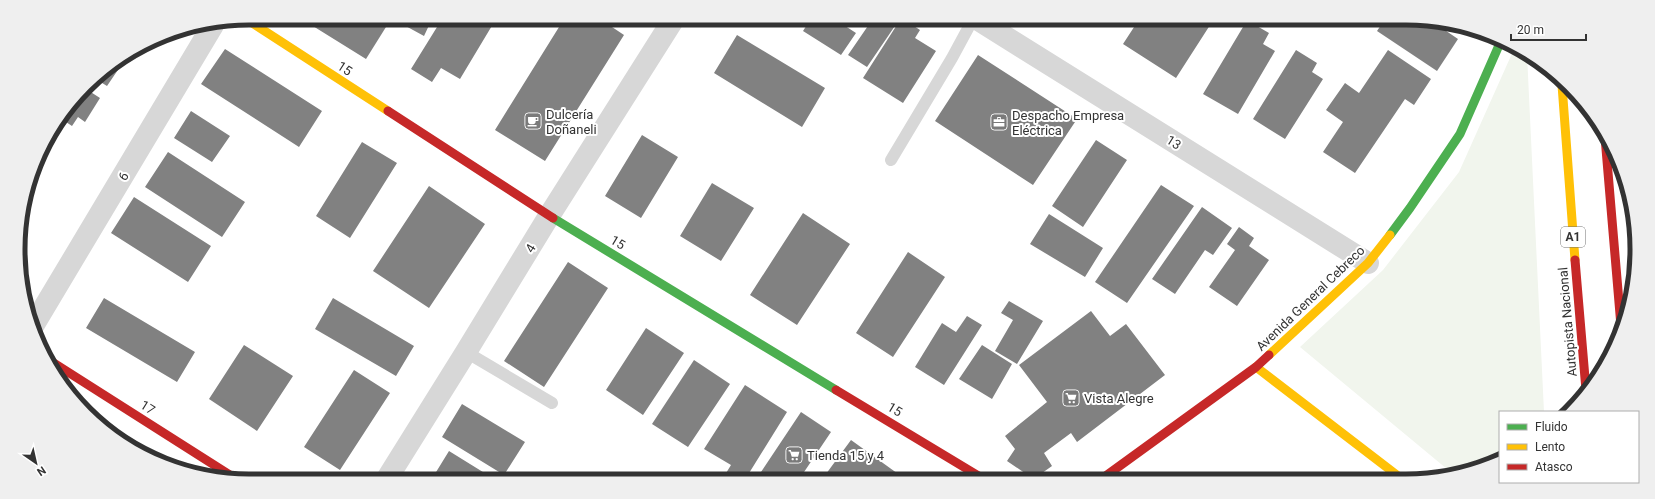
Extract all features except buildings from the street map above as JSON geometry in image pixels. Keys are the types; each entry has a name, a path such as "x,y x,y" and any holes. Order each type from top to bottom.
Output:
{"main road":[{"name":"15","path":"255,25 549,216 975,474"},
{"name":"Avenida General Cebreco","path":"1109,474 1256,368 1368,263 1410,208 1460,134 1499,45"},
{"name":"Autopista Nacional","path":"1562,89 1585,384"},
{"path":"1605,146 1620,315"},
{"name":"17","path":"57,365 226,473"},
{"path":"1256,368 1395,474"}],"street":[{"name":"4","path":"390,474 549,216 670,25"},
{"name":"13","path":"986,25 1368,263"},
{"name":"6","path":"36,320 211,28"}],"lane":[{"path":"892,160 970,25"},
{"path":"466,352 552,403"}],"shaded area":[{"path":"1513,52 1527,61 1544,411 1499,411 1499,454 1478,462 1448,470 1300,347 1383,270 1459,172"}],"traffic: fast":[{"path":"1390,235 1460,134 1499,45"},
{"path":"553,218 836,390"}],"traffic: slow":[{"path":"255,25 388,111"},
{"path":"1562,89 1575,260"},
{"path":"1269,355 1368,263 1390,235"},
{"path":"1256,367 1395,474"}],"traffic: jam":[{"path":"388,111 553,218"},
{"path":"1606,148 1620,315"},
{"path":"1575,260 1585,384"},
{"path":"1109,474 1256,367 1269,355"},
{"path":"57,365 226,473"},
{"path":"836,390 975,474"}],"place":[{"name":"Dulcería Doñaneli","path":"533,121"},
{"name":"Despacho Empresa Eléctrica","path":"999,122"},
{"name":"Vista Alegre","path":"1071,398"},
{"name":"Tienda 15 y 4","path":"794,455"}]}
